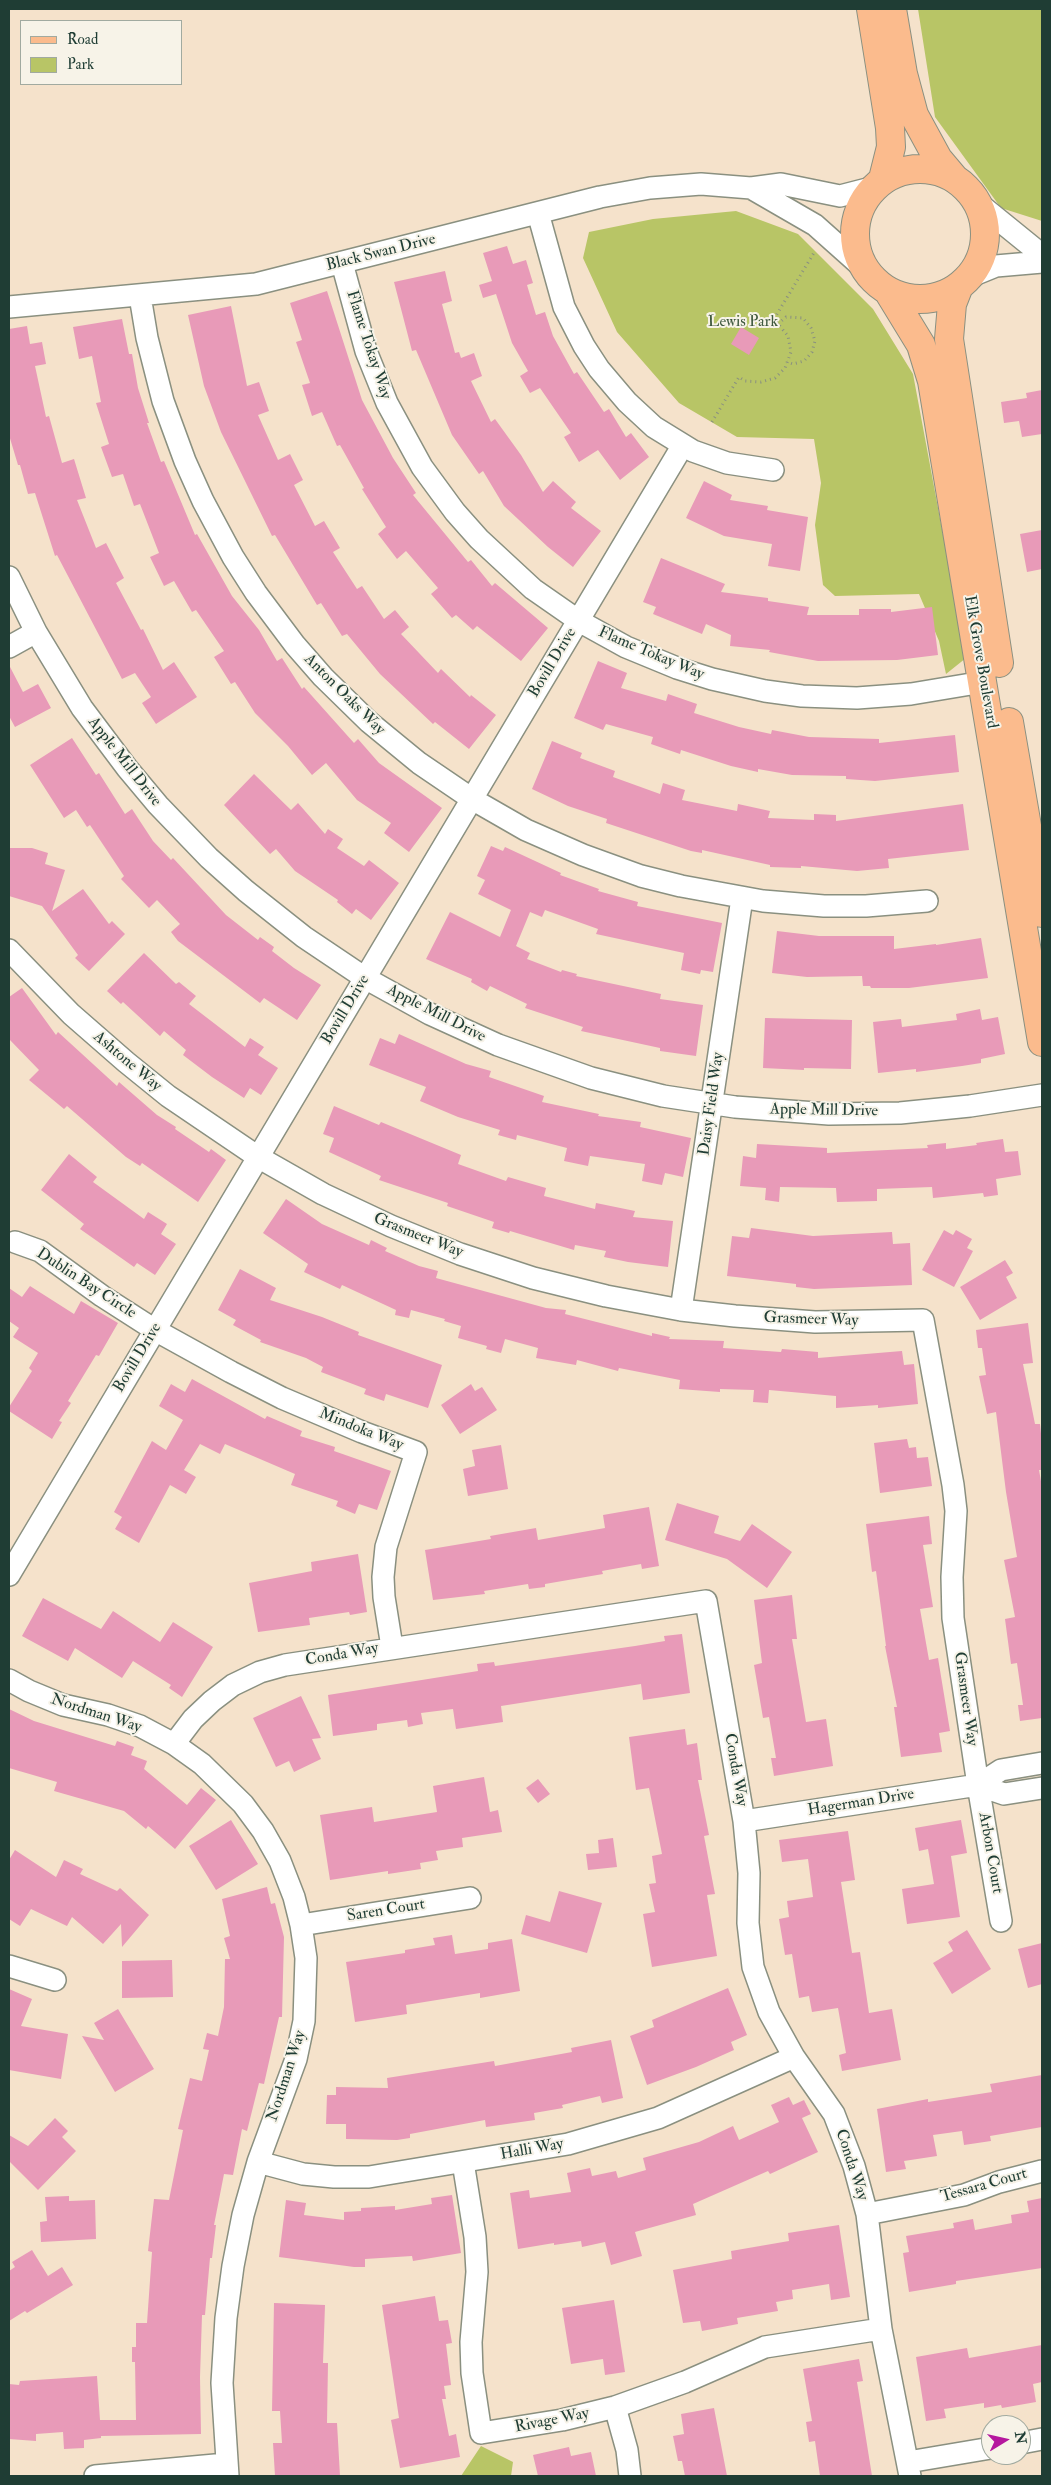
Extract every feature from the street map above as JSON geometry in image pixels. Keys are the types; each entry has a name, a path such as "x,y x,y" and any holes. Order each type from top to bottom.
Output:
{"main road":[{"path":"871,9 890,128 891,147 877,184 856,219 855,242 861,266 873,281 888,291 910,299 931,299 948,294 964,282 978,263 985,241 984,220 978,203 938,158 914,115 902,74 892,9"},
{"path":"877,184 899,171 911,169 934,170 954,178"},
{"name":"Elk Grove Boulevard","path":"964,282 952,304 949,339 1000,672 1042,913"},
{"name":"Elk Grove Boulevard","path":"888,291 921,345 932,381 1042,1042"}],"street":[{"name":"Black Swan Drive","path":"9,307 256,284 538,213 650,188 701,184 751,188 781,184 840,196 877,184"},
{"name":"Black Swan Drive","path":"751,188 816,225 861,266"},
{"path":"978,203 1042,255"},
{"path":"538,213 561,298 584,346 627,402 654,427 683,446 726,463 773,470"},
{"path":"964,282 996,266 1042,262"},
{"name":"Flame Tokay Way","path":"342,263 366,352 386,403 422,467 454,512 499,559 533,589 578,621 626,647 677,668 712,680 766,691 802,696 856,698 911,694 983,682"},
{"name":"Anton Oaks Way","path":"140,296 147,338 163,401 185,461 224,541 256,593 300,652 369,722 418,763 472,799 526,830 582,855 641,876 742,898 824,906 866,906 928,901"},
{"name":"Bovill Drive","path":"9,1576 683,446"},
{"name":"Apple Mill Drive","path":"9,577 36,632 82,708 127,768 158,805 209,858 246,891 304,937 365,978 430,1014 498,1045 544,1063 591,1078 712,1104 782,1112 891,1113 970,1106 1042,1095"},
{"path":"9,646 36,632"},
{"name":"Daisy Field Way","path":"681,1310 742,898"},
{"name":"Ashtone Way","path":"9,950 71,1014 126,1062 168,1096 258,1157"},
{"name":"Grasmeer Way","path":"258,1157 323,1194 391,1226 460,1254 533,1278 606,1296 681,1310 734,1316 815,1322 923,1320 953,1485 956,1511 952,1577 953,1618 978,1785"},
{"name":"Dublin Bay Circle","path":"15,1242 40,1251 102,1296 155,1330"},
{"name":"Mindoka Way","path":"155,1330 282,1398 362,1432 416,1452 386,1547 383,1577 384,1597 392,1647"},
{"name":"Conda Way","path":"174,1744 193,1719 233,1685 260,1672 285,1665 392,1647 706,1601 744,1821 749,1873 748,1923 752,1967 769,2012 794,2057 834,2114 854,2166 866,2214 881,2329 909,2469"},
{"name":"Nordman Way","path":"9,1680 29,1692 63,1704 108,1715 140,1726 174,1744 224,1783 243,1804 263,1831 280,1861 294,1897 301,1925 307,1987 304,2021 296,2059 258,2162 241,2223 226,2318 222,2383 227,2470"},
{"name":"Hagerman Drive","path":"744,1821 978,1785 1001,1770 1042,1763"},
{"name":"Hagerman Drive","path":"978,1785 1004,1794 1042,1788"},
{"name":"Arbon Court","path":"978,1785 1001,1921"},
{"name":"Saren Court","path":"301,1925 470,1898"},
{"path":"9,1966 55,1980"},
{"name":"Halli Way","path":"258,2162 304,2174 334,2177 369,2177 568,2144 613,2133 690,2105 794,2057"},
{"name":"Rivage Way","path":"464,2162 475,2237 477,2272 470,2342 472,2373 481,2433 562,2420 614,2407 685,2382 765,2347 881,2329"},
{"name":"Tessara Court","path":"866,2214 964,2195 999,2182 1042,2170"},
{"path":"614,2407 627,2450 630,2476"},
{"path":"909,2469 981,2451"},
{"path":"95,2476 227,2470"}],"path":[{"path":"712,422 738,376 745,381 761,382 775,378 785,368 791,352 788,336 774,319 815,251"},
{"path":"778,324 786,317 803,318 811,328 815,340 812,352 804,361 793,364 787,362"}],"green space":[{"path":"918,9 1042,9 1042,221 1001,208 935,117"},
{"name":"Lewis Park","path":"736,211 798,234 873,309 913,374 966,658 946,674 939,641 919,594 835,596 823,585 815,525 821,483 814,439 737,437 679,403 617,332 583,258 589,232 653,219"},
{"path":"481,2446 513,2462 511,2476 461,2476"}],"building":[{"path":"507,246 513,264 526,260 533,283 527,285 536,315 545,312 553,336 574,374 577,372 604,412 609,409 626,437 631,433 649,457 620,480 598,450 579,462 564,437 571,433 540,388 530,393 520,376 528,371 512,343 496,294 483,298 479,285 492,281 483,253"},
{"path":"445,271 452,301 442,304 455,353 459,352 461,358 474,353 482,376 471,381 491,422 495,419 521,455 543,492 553,481 576,502 571,508 601,531 573,567 548,547 504,506 483,471 479,474 452,435 416,350 412,351 394,282"},
{"path":"327,291 362,400 393,458 416,493 413,495 468,562 471,560 492,586 495,583 548,628 521,661 477,626 473,630 456,615 452,618 431,594 438,588 406,551 397,559 378,534 386,527 362,489 364,488 340,445 337,446 322,412 312,416 302,385 310,383 296,342 302,340 290,303"},
{"path":"231,306 247,386 259,382 269,411 258,415 278,460 290,454 303,480 294,485 315,526 324,521 340,548 333,552 357,589 362,586 384,619 395,610 409,627 401,634 438,673 441,669 470,697 471,695 496,715 469,749 435,722 433,724 380,674 347,634 342,636 321,603 317,605 275,535 272,536 221,432 204,386 188,315"},
{"path":"122,319 129,354 132,354 138,388 149,423 147,423 161,462 164,461 195,535 197,534 232,596 259,630 277,661 282,658 302,689 304,687 354,743 358,739 379,763 442,808 409,852 384,833 391,823 357,800 326,763 312,775 288,746 255,713 235,682 231,684 214,657 224,651 196,610 192,612 174,581 164,586 150,557 159,553 140,504 134,506 123,474 112,477 101,447 109,444 96,403 101,402 92,356 79,359 73,327"},
{"path":"27,326 30,344 42,342 46,364 35,366 46,417 49,416 62,463 74,459 86,498 77,500 96,548 106,543 124,578 116,583 141,630 143,629 163,670 174,662 197,697 156,724 142,703 151,697 135,673 122,679 57,555 55,556 35,493 28,494 20,465 18,465 9,435 9,329"},
{"path":"741,327 759,338 749,355 731,344"},
{"path":"1042,390 1042,434 1022,437 1019,421 1004,423 1001,402 1027,398 1026,393"},
{"path":"704,481 732,495 730,500 768,506 767,510 808,517 800,571 768,566 772,544 724,536 686,518"},
{"path":"1042,530 1042,569 1027,572 1020,534"},
{"path":"661,558 725,584 721,592 768,598 768,601 809,607 807,615 859,615 859,609 891,609 891,612 932,607 938,655 897,660 818,661 769,652 770,650 730,646 731,635 706,624 702,634 653,614 656,607 643,602"},
{"path":"598,661 627,673 621,688 666,701 668,694 697,704 694,713 739,727 771,734 772,730 809,737 879,739 879,743 955,735 959,772 875,781 846,779 846,776 792,775 758,769 758,772 731,766 681,750 680,754 651,744 653,737 606,724 603,730 574,718"},
{"path":"9,665 23,692 38,684 51,708 15,727 9,716"},
{"path":"72,738 96,775 99,773 125,814 132,809 153,841 171,860 173,858 226,915 258,940 260,937 274,947 272,951 321,985 297,1020 264,998 260,1003 178,941 171,932 180,924 157,900 149,908 121,879 124,876 90,825 87,827 76,810 64,818 30,765"},
{"path":"552,741 582,753 580,758 615,771 613,777 660,794 663,783 685,790 682,800 737,811 738,804 770,811 768,818 814,820 814,814 836,815 836,821 963,804 969,850 888,859 889,868 857,871 801,866 801,868 770,867 770,865 702,850 702,853 691,851 606,823 607,819 568,806 532,789"},
{"path":"254,774 291,810 298,803 325,834 328,829 343,839 337,848 364,866 369,860 399,883 371,920 356,909 352,914 337,902 338,900 295,871 276,849 270,854 224,805"},
{"path":"491,846 503,851 505,847 561,873 560,875 599,889 598,891 638,902 637,906 722,923 713,972 701,970 700,974 681,970 684,953 596,934 598,929 545,910 542,917 530,912 516,946 530,953 527,959 561,972 562,970 577,974 576,976 661,994 660,999 703,1005 696,1056 660,1051 660,1048 581,1031 583,1027 525,1008 527,1004 490,986 487,991 471,982 472,979 426,959 450,912 500,937 511,910 478,894 485,880 477,876"},
{"path":"9,848 32,848 48,853 45,864 65,870 52,911 83,889 109,924 112,921 125,934 89,971 75,958 78,955 42,906 9,896"},
{"path":"777,931 819,936 894,936 894,949 981,938 988,978 909,988 871,988 870,986 863,986 862,976 807,977 772,973"},
{"path":"144,953 176,984 179,982 196,996 189,1004 245,1047 250,1038 264,1047 258,1055 278,1068 261,1095 250,1088 244,1098 212,1077 183,1055 186,1050 164,1031 160,1036 123,1002 121,1004 107,991"},
{"path":"22,988 56,1035 58,1032 117,1086 119,1082 157,1115 176,1127 175,1129 209,1152 211,1149 226,1160 198,1202 142,1163 140,1166 126,1157 67,1106 64,1109 29,1080 39,1070 9,1039 9,997"},
{"path":"980,1009 982,1020 998,1017 1005,1054 981,1059 981,1063 962,1066 916,1072 916,1069 878,1073 873,1022 901,1019 902,1027 957,1020 956,1014"},
{"path":"765,1018 852,1020 851,1069 804,1068 804,1070 763,1068"},
{"path":"399,1034 466,1064 491,1071 489,1077 544,1096 542,1102 599,1114 598,1116 641,1122 640,1127 691,1138 683,1177 665,1173 662,1185 642,1181 645,1164 590,1156 588,1166 564,1161 567,1148 517,1135 516,1140 498,1135 500,1130 458,1117 420,1101 426,1087 369,1065 380,1038 395,1044"},
{"path":"334,1106 379,1125 381,1122 461,1155 458,1164 506,1181 508,1177 546,1188 544,1196 595,1209 596,1203 635,1211 633,1217 673,1221 668,1267 604,1257 606,1251 575,1245 574,1250 510,1231 509,1233 492,1228 494,1222 447,1206 448,1203 379,1180 381,1176 329,1152 334,1138 323,1134"},
{"path":"1003,1139 1005,1152 1018,1151 1021,1175 996,1179 998,1195 984,1197 983,1193 933,1198 932,1187 877,1189 877,1201 837,1202 836,1188 780,1187 779,1202 765,1200 766,1188 740,1186 743,1156 756,1158 757,1144 827,1148 827,1153 928,1148 927,1145 946,1143 946,1149"},
{"path":"69,1154 97,1177 93,1182 144,1219 148,1212 167,1224 161,1234 176,1244 155,1275 137,1263 134,1267 80,1229 84,1224 41,1190"},
{"path":"286,1199 322,1224 369,1245 371,1240 387,1248 385,1251 419,1266 438,1271 436,1278 546,1308 566,1310 565,1314 652,1336 652,1333 670,1337 669,1339 724,1341 723,1348 781,1352 782,1349 818,1352 818,1358 902,1351 904,1365 914,1364 918,1404 878,1408 878,1405 836,1408 836,1396 769,1390 768,1403 753,1402 754,1390 720,1389 720,1392 679,1389 680,1380 619,1368 618,1371 577,1360 576,1365 536,1358 538,1348 505,1339 501,1353 486,1349 487,1346 458,1338 461,1326 444,1321 445,1319 411,1310 409,1318 395,1315 396,1310 342,1285 340,1289 304,1272 308,1264 263,1233"},
{"path":"751,1228 813,1236 892,1232 893,1244 910,1243 912,1285 814,1289 796,1287 796,1284 727,1276 732,1236 749,1238"},
{"path":"944,1230 953,1235 956,1230 972,1239 967,1248 973,1251 954,1287 922,1270"},
{"path":"1005,1260 1013,1273 1006,1277 1017,1298 980,1320 960,1287"},
{"path":"240,1269 276,1288 270,1300 322,1317 359,1332 358,1335 442,1365 428,1408 386,1394 384,1401 364,1394 366,1389 321,1372 323,1367 306,1358 260,1342 261,1340 233,1325 236,1320 218,1310"},
{"path":"30,1286 74,1314 81,1301 118,1323 99,1356 96,1355 68,1401 71,1403 59,1421 62,1422 52,1439 9,1411 9,1407 32,1371 29,1368 38,1353 13,1337 19,1328 9,1321 9,1288 22,1297"},
{"path":"1028,1323 1033,1363 1023,1364 1035,1424 1040,1424 1042,1443 1042,1470 1039,1470 1042,1487 1042,1718 1020,1721 1018,1705 1023,1705 1017,1663 1011,1664 1005,1619 1015,1617 1004,1560 1017,1557 1006,1492 996,1412 987,1414 979,1376 986,1375 982,1348 978,1348 976,1330"},
{"path":"192,1379 265,1419 267,1416 302,1431 300,1436 335,1447 334,1451 391,1471 377,1510 359,1504 355,1514 336,1506 338,1501 291,1485 295,1474 225,1444 220,1454 200,1444 184,1470 196,1477 186,1494 170,1485 139,1543 115,1529 122,1517 114,1512 152,1441 166,1450 183,1420 159,1406 171,1384 185,1392"},
{"path":"471,1384 475,1391 482,1387 497,1410 460,1434 441,1405"},
{"path":"907,1439 909,1448 916,1447 917,1458 928,1457 932,1486 880,1493 874,1443"},
{"path":"501,1445 508,1489 468,1496 463,1469 475,1466 472,1450"},
{"path":"677,1503 719,1516 714,1533 740,1541 752,1524 792,1552 767,1588 727,1559 665,1540"},
{"path":"649,1507 659,1566 642,1569 641,1564 602,1571 603,1574 545,1584 545,1587 529,1589 528,1584 484,1591 485,1594 433,1600 425,1550 491,1539 490,1536 536,1528 538,1540 605,1528 603,1515"},
{"path":"929,1516 932,1544 923,1545 933,1607 920,1609 929,1660 938,1658 950,1731 939,1733 942,1752 901,1757 894,1707 897,1707 885,1646 876,1571 872,1572 866,1524"},
{"path":"358,1554 367,1612 350,1615 349,1612 309,1618 310,1625 258,1632 249,1583 312,1571 311,1562"},
{"path":"792,1595 797,1639 792,1639 806,1722 826,1719 833,1766 774,1776 771,1758 776,1758 769,1717 763,1718 754,1665 762,1663 754,1600"},
{"path":"43,1598 101,1629 113,1611 160,1642 173,1622 213,1647 182,1697 169,1688 171,1685 133,1661 122,1678 75,1648 68,1661 22,1636"},
{"path":"682,1634 690,1693 643,1700 641,1684 501,1706 503,1722 456,1729 453,1709 421,1713 423,1724 408,1727 407,1720 377,1724 377,1730 333,1736 328,1695 478,1671 477,1664 494,1662 495,1666 635,1646 665,1641 664,1636"},
{"path":"301,1696 321,1738 312,1739 321,1759 294,1772 289,1761 276,1767 253,1718"},
{"path":"9,1709 34,1721 115,1746 117,1741 134,1747 131,1755 147,1761 144,1769 187,1805 201,1788 216,1800 175,1849 148,1826 146,1829 124,1811 54,1791 57,1782 9,1768"},
{"path":"685,1729 687,1745 697,1743 702,1780 698,1780 709,1835 704,1836 715,1894 707,1895 717,1956 652,1967 643,1914 655,1912 649,1884 656,1883 652,1856 662,1854 649,1788 636,1790 629,1737"},
{"path":"484,1777 490,1812 498,1810 502,1832 462,1838 463,1847 436,1851 438,1860 420,1863 421,1869 388,1874 388,1871 330,1880 320,1815 372,1807 374,1822 437,1812 433,1786"},
{"path":"538,1779 550,1794 538,1803 526,1788"},
{"path":"231,1820 258,1864 216,1890 189,1846"},
{"path":"961,1820 967,1853 951,1856 960,1917 907,1924 902,1889 934,1884 928,1849 919,1851 915,1828"},
{"path":"848,1831 855,1880 841,1882 852,1953 860,1952 869,2013 892,2009 901,2060 842,2071 839,2055 846,2053 838,2008 812,2012 809,1996 799,1998 792,1954 785,1955 779,1919 789,1917 787,1901 813,1897 808,1859 782,1862 779,1840"},
{"path":"613,1838 617,1867 588,1870 586,1854 599,1853 598,1840"},
{"path":"15,1850 56,1877 64,1860 83,1869 80,1874 117,1891 120,1888 149,1915 122,1947 121,1924 103,1944 72,1917 67,1926 31,1909 20,1926 9,1919 9,1860"},
{"path":"267,1887 271,1904 275,1903 284,1937 282,2017 279,2017 264,2084 259,2083 247,2131 242,2129 233,2175 224,2174 214,2225 216,2225 212,2258 210,2258 205,2315 202,2315 201,2434 101,2436 101,2438 84,2440 84,2448 64,2449 63,2432 36,2434 36,2441 9,2439 9,2384 19,2385 20,2381 97,2376 100,2420 136,2420 135,2362 132,2362 132,2347 136,2347 136,2323 147,2323 152,2252 148,2251 154,2199 169,2200 183,2130 178,2129 190,2078 202,2081 209,2050 203,2049 207,2033 218,2036 224,2007 225,1959 230,1959 224,1938 230,1936 222,1899"},
{"path":"559,1891 602,1903 587,1953 521,1934 526,1915 550,1922"},
{"path":"967,1930 991,1969 952,1994 933,1963 953,1951 948,1942"},
{"path":"452,1935 455,1954 488,1949 488,1943 512,1939 520,1991 480,1998 480,1993 406,2005 407,2014 355,2022 346,1962 405,1953 405,1950 435,1945 433,1938"},
{"path":"1042,1943 1042,1984 1028,1988 1018,1949"},
{"path":"172,1960 173,1997 122,1998 122,1961"},
{"path":"728,1988 747,2035 731,2042 734,2050 696,2067 647,2085 630,2036 654,2027 652,2020"},
{"path":"9,1989 32,1999 21,2026 68,2034 61,2079 9,2070"},
{"path":"118,2009 154,2069 115,2092 82,2036 104,2040 94,2023"},
{"path":"611,2040 623,2098 602,2103 600,2096 562,2105 563,2108 534,2113 535,2120 486,2127 485,2120 410,2134 410,2138 397,2140 346,2139 346,2124 326,2124 327,2095 336,2095 336,2087 388,2088 387,2078 494,2061 495,2066 572,2052 571,2048"},
{"path":"1042,2075 1042,2127 990,2136 991,2141 964,2145 962,2131 933,2135 937,2156 904,2161 906,2169 886,2172 877,2109 928,2099 928,2102 992,2092 990,2084"},
{"path":"789,2097 793,2105 804,2100 811,2114 802,2118 818,2152 770,2174 768,2171 693,2204 696,2215 635,2232 642,2256 611,2265 605,2242 582,2247 581,2241 518,2249 510,2193 529,2190 530,2198 571,2192 567,2173 590,2168 592,2176 616,2171 618,2178 646,2170 643,2158 699,2142 733,2126 739,2140 779,2122 771,2105"},
{"path":"55,2118 68,2131 62,2137 76,2151 38,2190 9,2161 9,2135 28,2146"},
{"path":"452,2195 461,2253 413,2261 412,2256 365,2259 365,2267 279,2257 286,2200 306,2203 304,2215 344,2220 344,2212 361,2211 361,2208 395,2206 395,2210 432,2204 431,2198"},
{"path":"69,2196 69,2201 95,2200 96,2239 41,2242 40,2222 47,2221 45,2197"},
{"path":"1042,2198 1042,2268 956,2281 956,2284 909,2292 903,2253 909,2252 906,2236 954,2228 953,2223 973,2219 975,2230 1012,2223 1011,2215 1029,2212 1027,2201"},
{"path":"839,2225 850,2297 831,2300 829,2284 792,2290 793,2299 776,2302 778,2311 737,2318 738,2324 702,2331 700,2321 683,2323 673,2270 732,2259 731,2251 789,2241 788,2233"},
{"path":"32,2250 48,2276 62,2267 73,2285 27,2313 25,2311 9,2321 9,2271 15,2267 12,2262"},
{"path":"435,2296 439,2321 448,2320 452,2343 446,2344 451,2385 444,2386 446,2399 442,2399 449,2436 456,2434 460,2457 400,2468 391,2420 399,2418 382,2305"},
{"path":"614,2300 625,2372 605,2375 603,2359 571,2364 562,2308"},
{"path":"274,2303 325,2305 323,2363 328,2363 327,2423 337,2423 340,2476 275,2476 273,2443 282,2443 280,2411 272,2411"},
{"path":"1042,2345 1042,2382 1033,2384 1036,2402 1002,2408 1001,2405 984,2408 984,2403 944,2409 946,2418 926,2421 916,2357 967,2348 969,2358"},
{"path":"859,2359 863,2381 857,2382 872,2476 820,2476 815,2441 809,2442 806,2422 812,2421 803,2369"},
{"path":"714,2408 727,2476 685,2476 682,2461 678,2461 673,2436 684,2434 681,2414"},
{"path":"569,2447 571,2456 591,2452 596,2476 538,2476 533,2455"}]}
